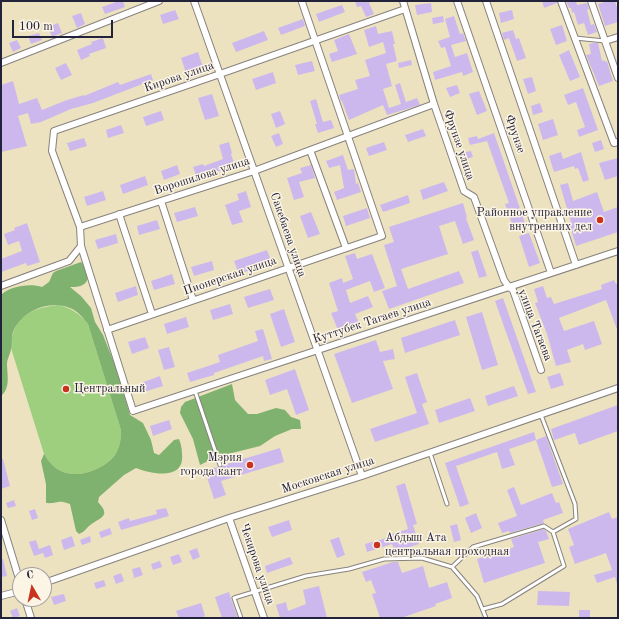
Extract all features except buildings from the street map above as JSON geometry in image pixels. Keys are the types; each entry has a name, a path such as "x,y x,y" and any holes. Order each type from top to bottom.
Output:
{"street":[{"name":"Сакебаева улица","path":"194,1 362,476"},
{"name":"Фрунзе улица","path":"403,1 434,104 464,191 474,197 504,280 509,287"},
{"name":"Фрунзе","path":"457,1 551,273"},
{"name":"Фрунзе","path":"486,1 576,265"},
{"path":"561,1 614,143 618,142"},
{"path":"591,1 618,78"},
{"path":"1,63 156,2"},
{"path":"302,2 349,136"},
{"name":"Кирова улица","path":"80,227 52,151 54,131 315,41 405,8"},
{"path":"605,41 618,37"},
{"name":"Ворошилова улица","path":"80,227 254,171 434,104"},
{"name":"Пионерская улица","path":"107,330 382,236 349,136"},
{"path":"310,150 346,248"},
{"path":"161,201 193,300"},
{"path":"119,214 152,314"},
{"path":"80,227 81,246 107,330"},
{"path":"1,286 69,261 81,246"},
{"name":"Куттубек Тагаев улица","path":"107,330 133,411 618,251"},
{"name":"улица Тагаева","path":"509,287 513,290 541,370"},
{"name":"Московская улица","path":"52,580 229,518 362,476 618,388"},
{"name":"Чекирова улица","path":"229,518 264,618"},
{"path":"1,522 15,567"},
{"path":"1,596 12,593"},
{"path":"28,607 31,618"}],"lane":[{"path":"575,38 605,41"},
{"path":"195,391 220,465"},
{"path":"541,415 575,504 576,520 553,532"},
{"path":"430,453 447,504"},
{"path":"452,567 473,547 544,526 553,532 564,566 502,604 483,609"},
{"path":"241,618 234,598 255,591 306,576 349,569 384,559 422,558 452,567 477,596 486,618"}],"green space":[{"path":"81,262 87,272 87,280 82,285 70,287 81,296 91,308 95,322 103,335 115,365 130,415 143,423 151,440 154,453 159,455 174,440 179,439 182,463 173,472 158,473 136,468 124,475 99,497 98,502 104,511 103,516 79,534 76,531 70,504 60,502 46,503 46,484 41,461 44,454 52,465 59,470 66,473 81,474 104,465 117,452 121,430 88,324 75,311 63,306 47,306 26,315 16,326 13,332 11,349 7,362 7,385 1,396 1,295 10,289 20,286 32,285 42,287 49,282 53,273 56,271"},
{"name":"Центральный","path":"59,305 75,312 88,324 121,430 118,449 115,455 97,469 81,474 66,473 59,470 52,465 44,454 11,348 15,329 25,316 40,308"},
{"path":"232,384 235,400 248,414 257,414 276,408 285,410 291,417 300,420 301,429 292,429 275,436 260,446 216,457 200,465 193,439 180,413 181,407 185,402"}],"place":[{"name":"Районное управление внутренних дел","path":"600,220"},
{"name":"Центральный","path":"66,389"},
{"name":"Мэрия города кант","path":"250,465"},
{"name":"Абдыш Ата центральная проходная","path":"377,545"}]}
